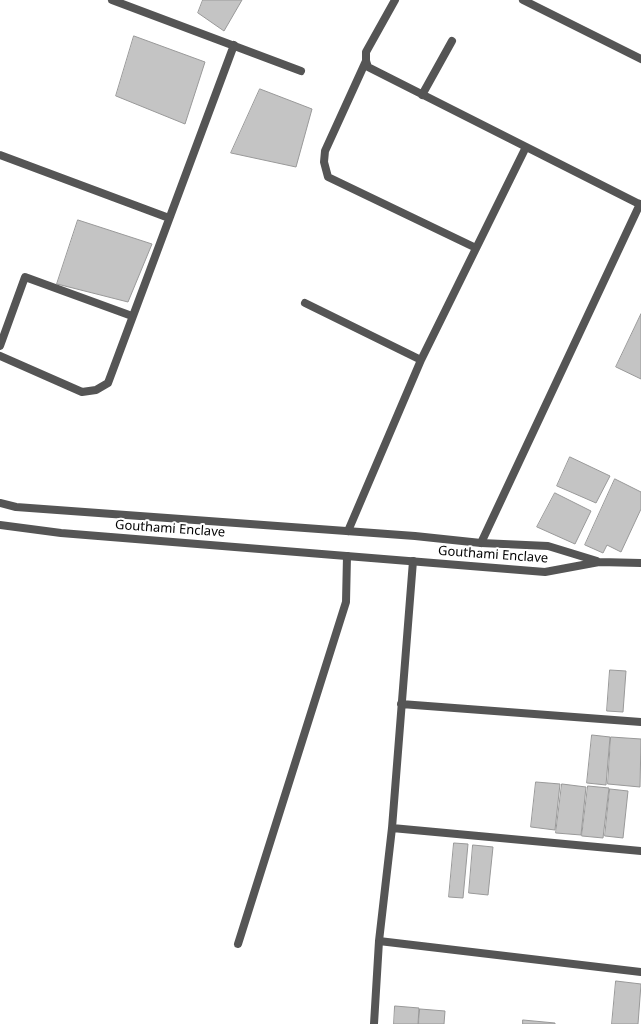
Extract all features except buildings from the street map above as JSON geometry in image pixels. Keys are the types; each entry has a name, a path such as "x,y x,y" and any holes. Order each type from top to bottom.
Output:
{"street":[{"path":"112,0 301,71"},
{"path":"395,0 366,52 366,61 325,151 324,162 328,177 476,248"},
{"path":"523,0 641,59"},
{"path":"422,95 452,41"},
{"path":"0,356 82,392 96,390 108,383 234,45"},
{"path":"366,61 368,66 375,71 640,204 481,543"},
{"path":"348,531 421,360 526,147"},
{"path":"0,155 169,218"},
{"path":"0,346 25,277 132,316"},
{"path":"305,303 421,360"},
{"name":"Gouthami Enclave","path":"0,503 16,507 348,531 481,543 548,546 599,562"},
{"name":"Gouthami Enclave","path":"0,525 60,533 545,572 599,562"},
{"path":"238,944 346,602 347,556"},
{"path":"374,1024 379,941 392,828 413,561"},
{"path":"599,562 641,563"},
{"path":"401,704 641,722"},
{"path":"392,828 641,851"},
{"path":"379,941 641,972"}]}
